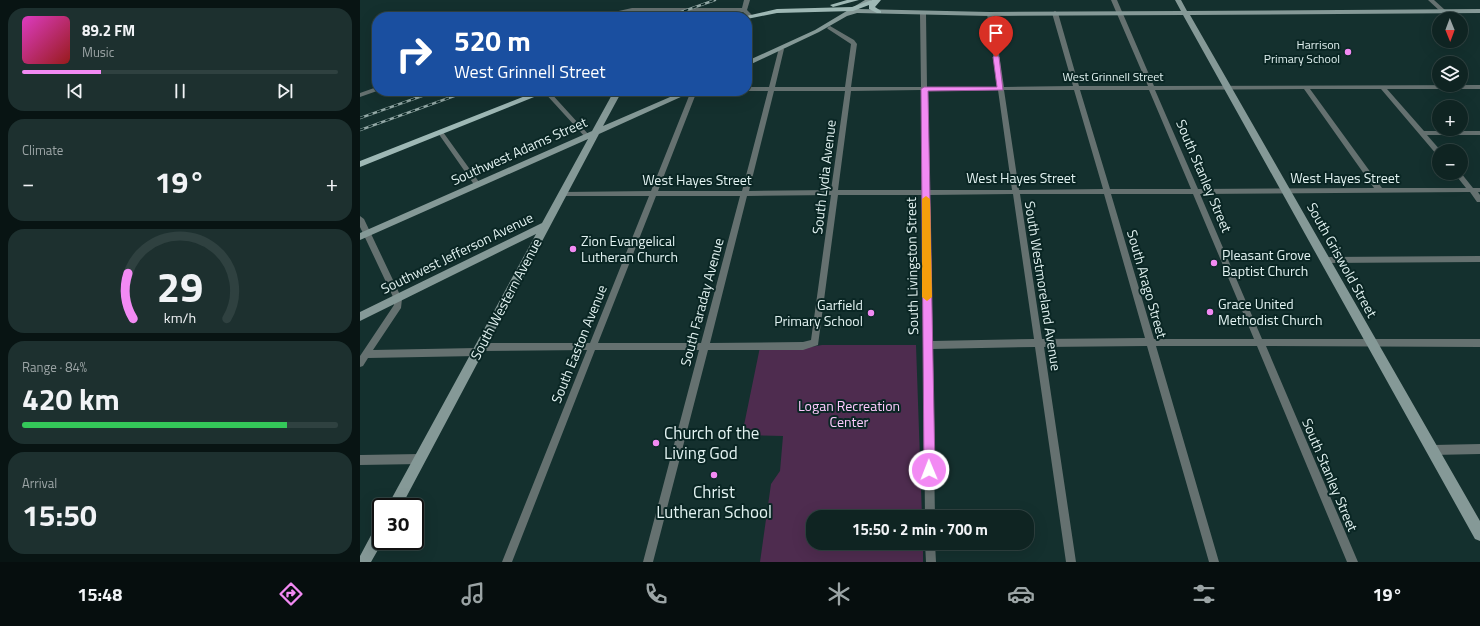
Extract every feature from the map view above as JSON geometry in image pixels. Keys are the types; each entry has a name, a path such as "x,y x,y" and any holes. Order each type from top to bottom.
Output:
{"main road":[{"path":"752,13 768,9 822,7 856,0"},
{"path":"861,7 874,0"},
{"path":"874,0 871,8 879,12"},
{"path":"752,14 777,11 827,10 851,12"},
{"path":"827,10 837,13 840,16"},
{"path":"360,164 533,96"}],"street":[{"path":"746,12 747,0"},
{"path":"752,64 830,28 851,12 874,0"},
{"name":"South Stanley Street","path":"1114,0 1353,562"},
{"name":"South Griswold Street","path":"1178,0 1480,534"},
{"path":"1431,0 1443,11"},
{"path":"781,50 818,31 840,16 861,7"},
{"path":"616,12 672,8 714,12"},
{"path":"851,12 990,14 1480,11"},
{"path":"851,12 923,14"},
{"name":"South Arago Street","path":"1055,13 1214,562"},
{"name":"South Livingston Street","path":"923,14 930,510"},
{"name":"South Westmoreland Avenue","path":"990,14 1071,562"},
{"name":"South Lydia Avenue","path":"704,346 803,346 815,342 854,42 830,28"},
{"name":"South Faraday Avenue","path":"648,562 781,50"},
{"name":"West Grinnell Street","path":"752,89 1480,87"},
{"path":"1306,88 1380,191"},
{"path":"1383,88 1432,145"},
{"path":"360,95 372,91"},
{"path":"551,96 587,136"},
{"name":"South Western Avenue","path":"399,498 615,96"},
{"name":"Southwest Adams Street","path":"364,236 477,184 678,96"},
{"name":"South Easton Avenue","path":"506,562 692,96"},
{"path":"604,118 617,120 625,119"},
{"path":"440,132 477,184"},
{"path":"1422,133 1480,133"},
{"path":"1463,180 1480,200"},
{"name":"West Hayes Street","path":"563,194 1480,190"},
{"path":"360,219 364,236 398,299 398,306 360,363"},
{"name":"Southwest Jefferson Avenue","path":"360,317 546,225"},
{"path":"1325,260 1480,259"},
{"path":"927,345 1095,342 1373,344 1480,343"},
{"path":"366,354 592,346 704,346"},
{"path":"1433,450 1480,449"},
{"path":"360,460 420,459"},
{"path":"364,562 372,547"},
{"path":"930,550 931,562"}],"green space":[{"name":"Logan Recreation Center","path":"822,345 916,345 922,510 806,510 806,550 923,550 923,562 760,562 771,484 780,471 783,436 742,435 760,347 811,347"}],"railway":[{"path":"681,12 715,0"},
{"path":"360,118 422,96"},
{"path":"360,130 454,96"}],"slow traffic":[{"path":"926,199 927,297"}],"place":[{"name":"Harrison Primary School","path":"1348,52"},
{"name":"Zion Evangelical Lutheran Church","path":"573,249"},
{"name":"Pleasant Grove Baptist Church","path":"1214,263"},
{"name":"Grace United Methodist Church","path":"1210,312"},
{"name":"Garfield Primary School","path":"871,313"},
{"name":"Church of the Living God","path":"656,443"},
{"name":"Christ Lutheran School","path":"714,475"}],"route":[{"path":"929,470 924,89 1000,89 996,57"}]}
